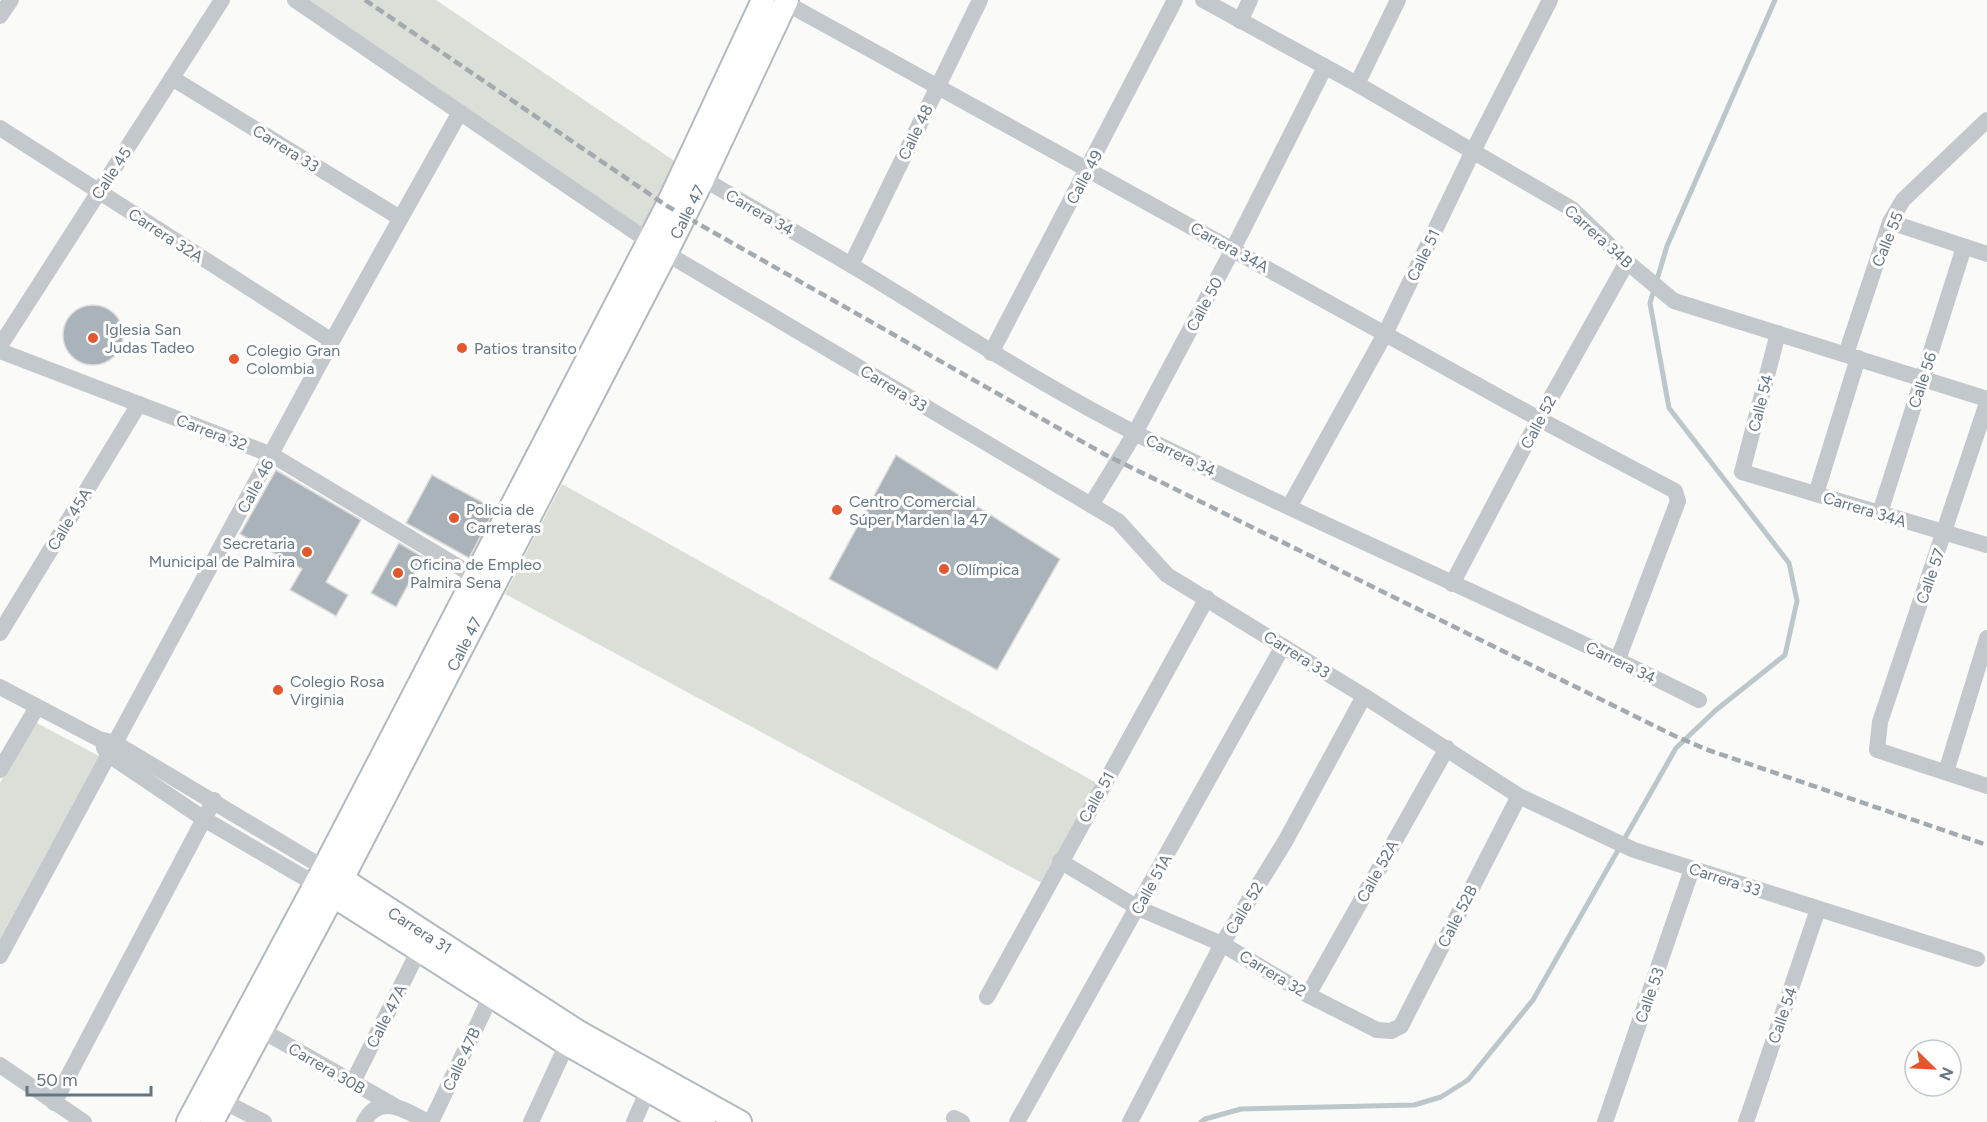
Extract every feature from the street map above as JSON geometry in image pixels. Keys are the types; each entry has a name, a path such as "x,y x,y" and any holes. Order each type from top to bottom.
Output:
{"main road":[{"name":"Calle 47","path":"694,174 763,0"},
{"name":"Calle 47","path":"188,1122 328,881 694,174 786,2"},
{"name":"Calle 47","path":"212,1122 261,1030 328,881 474,576 657,247"},
{"name":"Carrera 31","path":"328,881 419,950 577,1031 740,1122"},
{"name":"Carrera 31","path":"328,881 484,985 567,1044 703,1122"}],"street":[{"name":"Calle 45","path":"0,346 222,0"},
{"path":"295,0 657,247"},
{"name":"Calle 48","path":"851,265 980,0"},
{"name":"Calle 49","path":"991,353 1175,0"},
{"name":"Carrera 34B","path":"1203,0 1357,84 1572,208 1627,262 1674,301 1922,378 1987,401"},
{"path":"1240,21 1250,0"},
{"path":"1357,84 1398,0"},
{"name":"Calle 51","path":"1289,507 1385,334 1473,151 1550,0"},
{"name":"Carrera 34A","path":"786,2 1385,334 1675,490 1678,501 1618,659"},
{"name":"Calle 50","path":"1091,505 1135,433 1233,249 1325,67"},
{"name":"Carrera 33","path":"172,78 400,218"},
{"name":"Calle 46","path":"0,956 108,746 272,455 332,341 460,112"},
{"name":"Calle 55","path":"1816,494 1890,222 1903,200 1987,120"},
{"name":"Carrera 32A","path":"0,128 332,341"},
{"name":"Carrera 34","path":"694,174 851,265 991,353 1135,433 1452,584 1618,659 1699,700"},
{"path":"1890,222 1987,254"},
{"name":"Carrera 33","path":"657,247 1118,521 1167,575 1447,748 1519,796 1634,850 1977,959"},
{"name":"Calle 56","path":"1880,513 1964,247"},
{"name":"Calle 52","path":"1452,584 1539,418 1627,262"},
{"name":"Calle 54","path":"1743,472 1778,333"},
{"name":"Carrera 32","path":"0,351 272,455 474,576"},
{"name":"Calle 57","path":"1946,772 1877,750 1880,722 1987,401"},
{"name":"Calle 45A","path":"0,633 139,405"},
{"name":"Carrera 34A","path":"1743,472 1987,545"},
{"name":"Calle 51","path":"987,997 1207,598"},
{"path":"1987,638 1946,772 1987,786"},
{"name":"Calle 51A","path":"1017,1122 1283,646"},
{"name":"Carrera 31","path":"0,687 214,800 328,881"},
{"name":"Calle 52","path":"1130,1122 1222,944 1286,840 1364,696"},
{"path":"0,771 37,707"},
{"name":"Carrera 31","path":"108,746 204,819 328,881"},
{"name":"Calle 52A","path":"1308,995 1447,748"},
{"name":"Calle 52B","path":"1391,1031 1401,1026 1519,796"},
{"path":"54,1103 214,800"},
{"name":"Carrera 32","path":"1060,861 1138,908 1222,944 1308,995 1377,1030 1391,1031"},
{"name":"Calle 53","path":"1605,1122 1692,869"},
{"name":"Calle 54","path":"1746,1122 1818,909"},
{"name":"Calle 47A","path":"353,1082 419,950"},
{"name":"Calle 47B","path":"429,1122 484,985"},
{"name":"Carrera 30B","path":"261,1030 353,1082 387,1106 429,1122"},
{"path":"531,1122 567,1044"},
{"path":"0,1065 84,1122"},
{"path":"633,1122 648,1090"},
{"path":"223,1101 264,1122"},
{"path":"364,1122 369,1113 387,1106"}],"shaded area":[{"path":"295,0 436,0 685,168 648,241"},
{"path":"562,484 1102,786 1047,886 505,594"},
{"path":"33,721 99,756 0,939 0,783"}],"building":[{"name":"Iglesia San Judas Tadeo","path":"87,305 99,305 115,313 121,323 123,335 121,347 115,357 99,365 87,365 71,357 63,341 63,329 71,313"},
{"name":"Olímpica","path":"896,455 1060,559 997,670 829,579"},
{"name":"Secretaria Municipal de Palmira","path":"276,470 361,520 326,582 348,595 336,616 290,590 302,569 240,534"},
{"name":"Policia de Carreteras","path":"432,475 495,509 469,558 406,523"},
{"name":"Oficina de Empleo Palmira Sena","path":"399,543 423,557 396,607 371,593"}],"waterway":[{"path":"1201,1122 1241,1109 1414,1105 1441,1097 1468,1080 1533,1000 1676,748 1716,710 1785,655 1797,601 1789,563 1669,408 1650,303 1667,246 1775,0"}],"railway":[{"path":"365,0 667,206 1104,454 1675,736 1708,750 1987,845"}],"place":[{"name":"Iglesia San Judas Tadeo","path":"93,338"},
{"name":"Patios transito","path":"462,348"},
{"name":"Colegio Gran Colombia","path":"234,359"},
{"name":"Centro Comercial Súper Marden la 47","path":"837,510"},
{"name":"Policia de Carreteras","path":"454,518"},
{"name":"Secretaria Municipal de Palmira","path":"307,552"},
{"name":"Olímpica","path":"944,569"},
{"name":"Oficina de Empleo Palmira Sena","path":"398,573"},
{"name":"Colegio Rosa Virginia","path":"278,690"}]}
